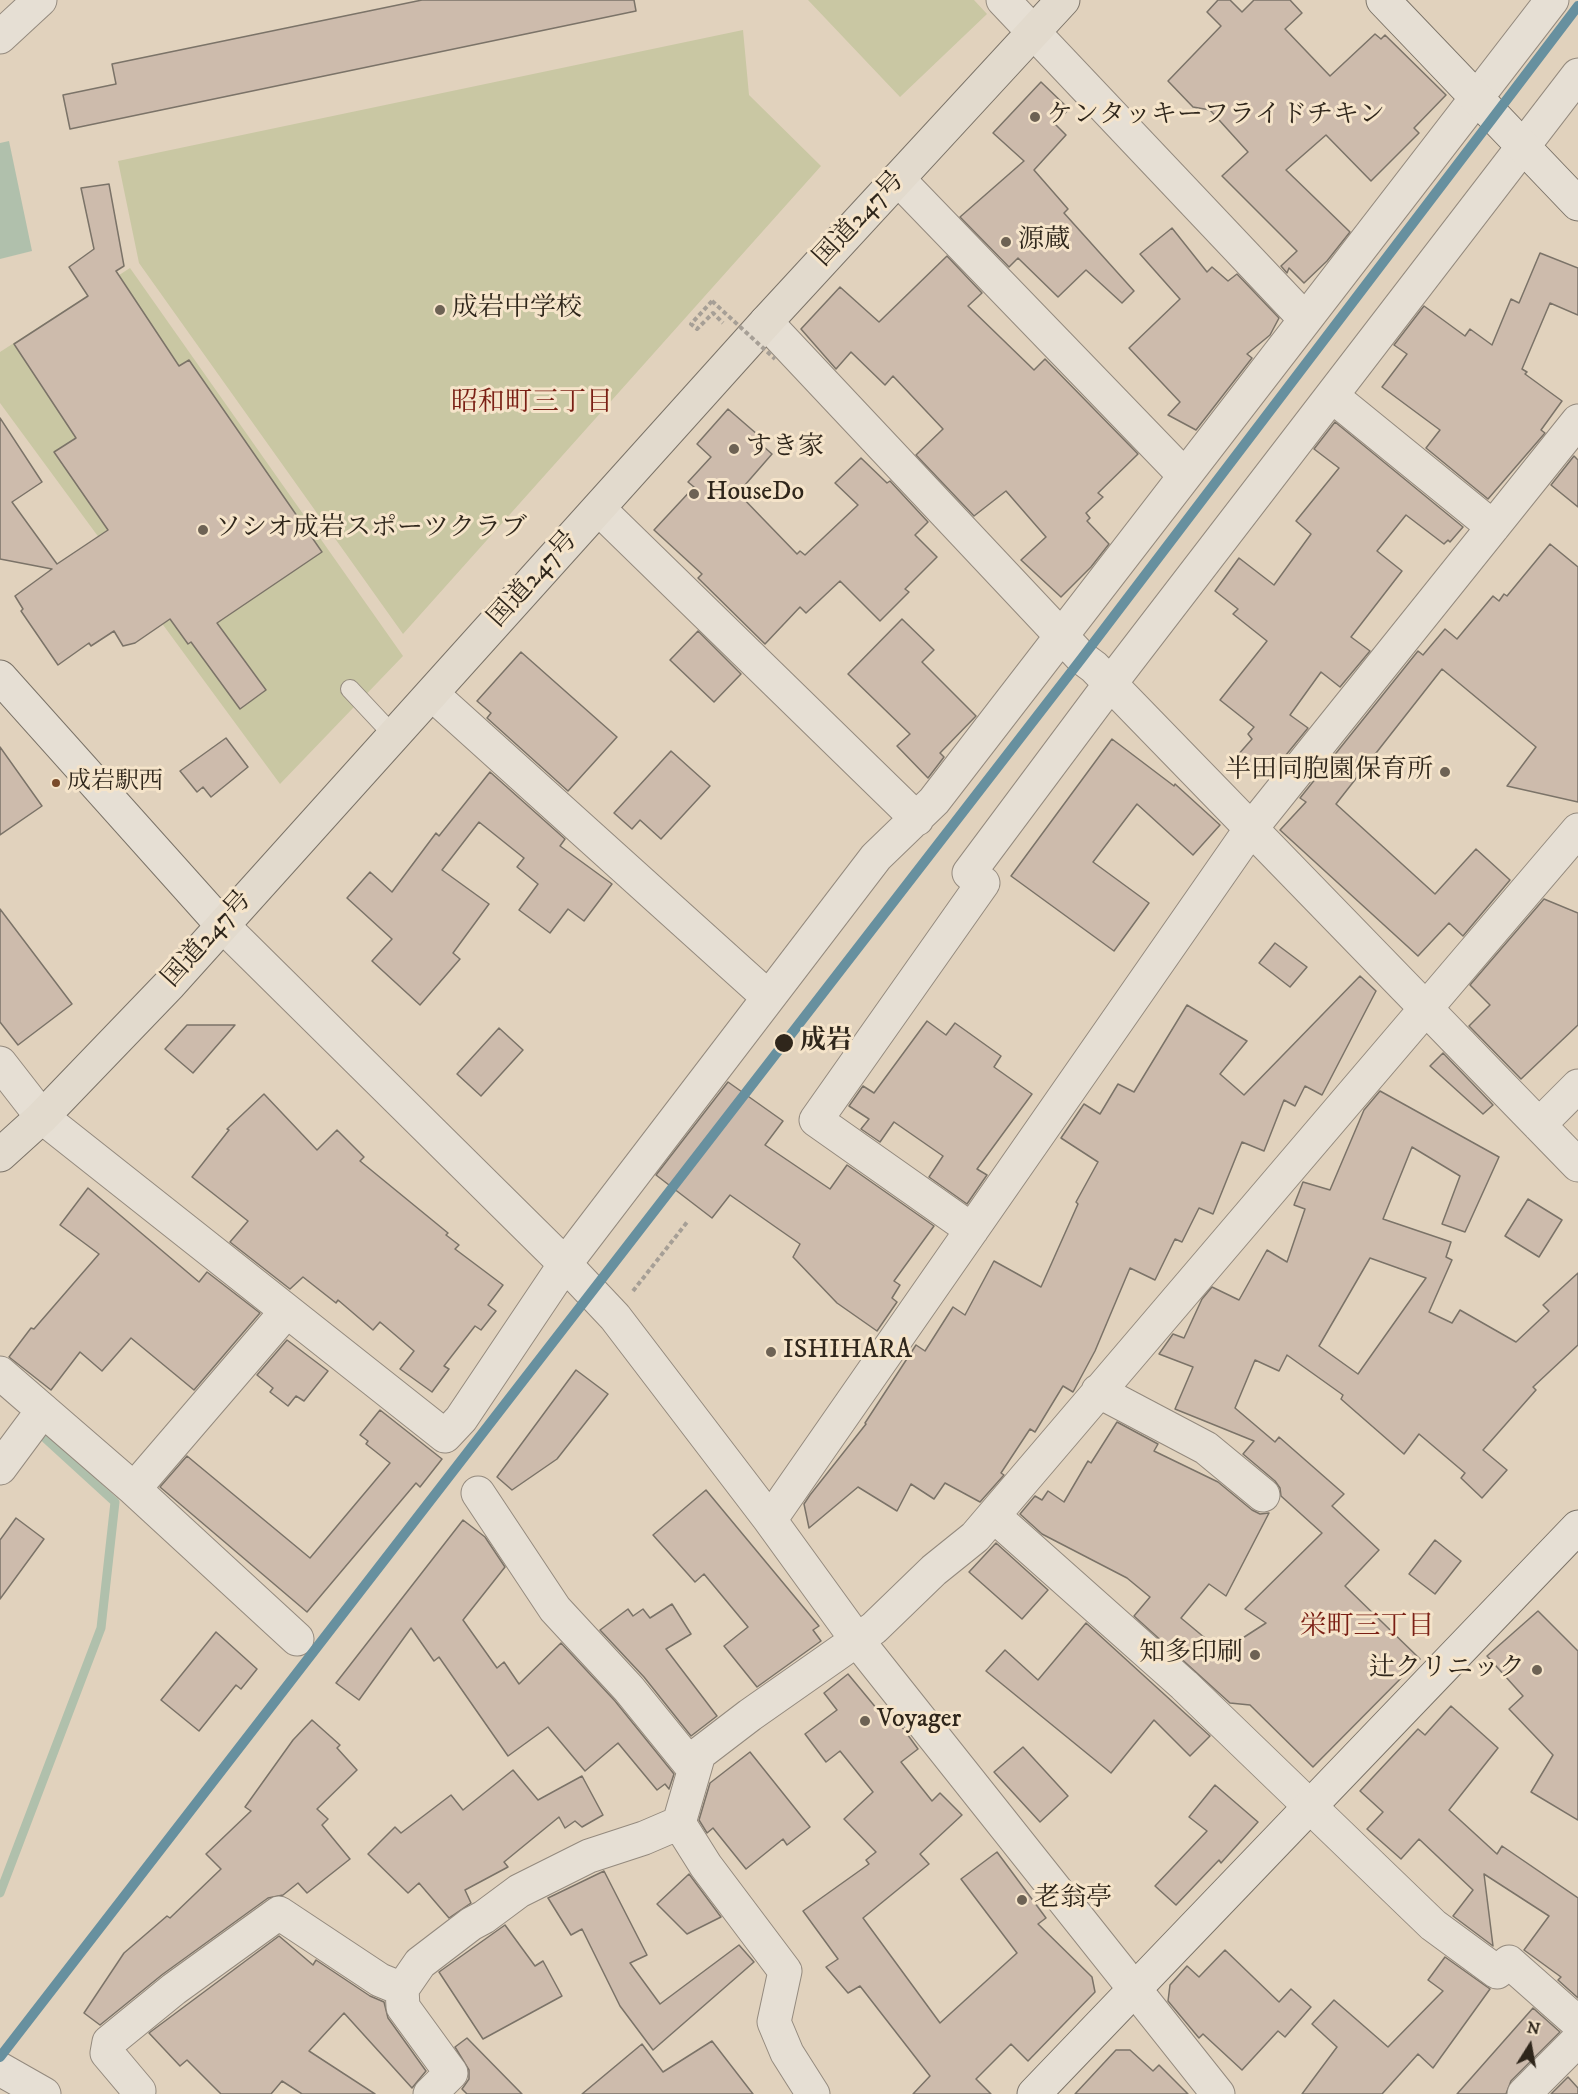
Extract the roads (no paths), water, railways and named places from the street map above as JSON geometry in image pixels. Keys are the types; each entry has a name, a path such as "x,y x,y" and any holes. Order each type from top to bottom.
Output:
{"highway":[{"name":"国道247号","path":"0,1155 42,1117 170,984 766,322 1063,0"}],"street":[{"path":"0,37 40,0"},
{"path":"1003,0 1305,319"},
{"path":"1383,0 1578,204"},
{"path":"0,1062 42,1117 445,1436 461,1419 565,1264 876,857 917,819 1552,0"},
{"path":"972,1230 816,1120 983,883 969,873 1110,684 1578,75"},
{"path":"898,179 1184,475"},
{"path":"766,322 1060,635 1578,1165"},
{"path":"1332,396 1493,527"},
{"path":"771,1520 1250,830 1578,421"},
{"path":"599,509 917,819"},
{"path":"0,676 222,925 565,1264 615,1317 771,1520 857,1640 1218,2094"},
{"path":"432,694 768,998"},
{"path":"813,2094 787,2053 774,2022 785,1971 706,1866 679,1823 693,1768 699,1754 874,1628 934,1570 975,1537 1578,830"},
{"path":"1539,1125 1578,1086"},
{"path":"134,1489 286,1312"},
{"path":"0,1373 134,1489 297,1639"},
{"path":"1098,1391 1206,1448 1263,1495"},
{"path":"0,1468 43,1410"},
{"path":"478,1494 555,1609 628,1689 693,1768"},
{"path":"994,1516 1184,1685 1309,1808 1433,1924 1497,1972 1509,1962 1578,2023"},
{"path":"1034,2094 1578,1527"},
{"path":"430,2094 451,2073 403,2007 402,1989 420,1963 519,1891 589,1856 644,1838 679,1823"},
{"path":"136,2094 139,2091 107,2053 109,2042 174,1989 279,1913 380,1980 402,1989"},
{"path":"1524,2094 1578,2040"},
{"path":"0,2069 32,2091"}],"lane":[{"path":"350,689 394,736"}],"waterway":[{"path":"0,1893 101,1628 115,1502 46,1439"}],"place":[{"name":"ケンタッキーフライドチキン","path":"1035,117"},
{"name":"源蔵","path":"1006,242"},
{"name":"成岩中学校","path":"440,310"},
{"name":"すき家","path":"734,449"},
{"name":"HouseDo","path":"694,494"},
{"name":"ソシオ成岩スポーツクラブ","path":"203,530"},
{"name":"半田同胞園保育所","path":"1445,772"},
{"name":"成岩駅西","path":"56,783"},
{"name":"成岩","path":"784,1043"},
{"name":"ISHIHARA","path":"771,1352"},
{"name":"知多印刷","path":"1255,1655"},
{"name":"辻クリニック","path":"1537,1670"},
{"name":"Voyager","path":"865,1721"},
{"name":"老翁亭","path":"1022,1900"}],"district":[{"name":"昭和町三丁目","path":"532,404"},
{"name":"栄町三丁目","path":"1367,1628"}]}
